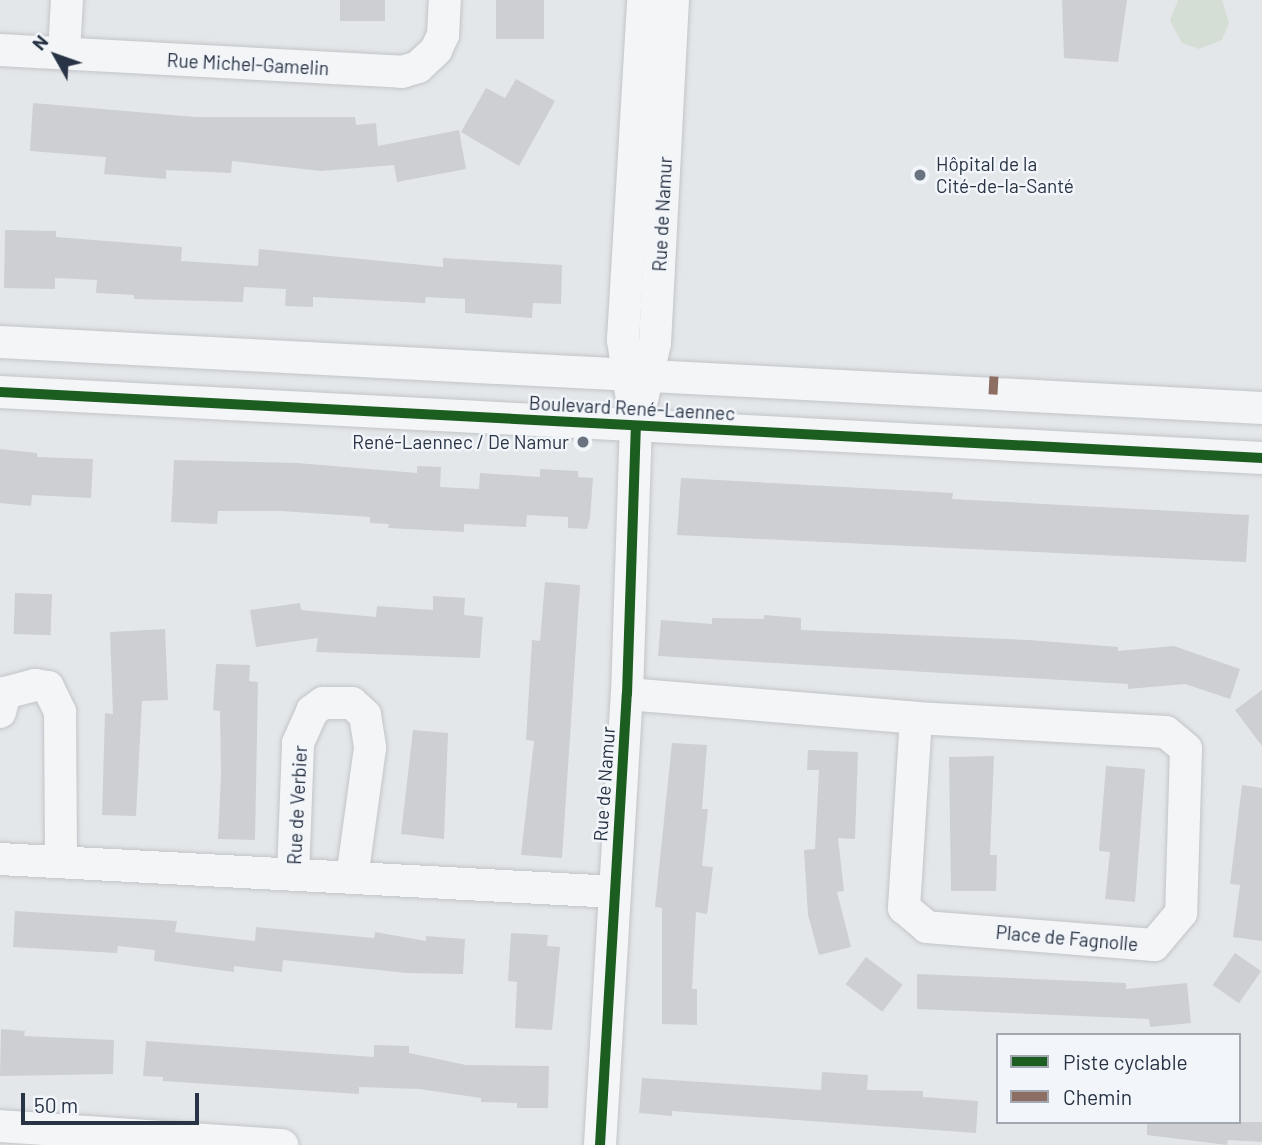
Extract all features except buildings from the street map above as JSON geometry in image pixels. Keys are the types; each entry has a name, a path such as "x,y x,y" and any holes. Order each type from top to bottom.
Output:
{"street":[{"path":"64,53 67,0"},
{"name":"Rue Michel-Gamelin","path":"0,50 402,72 418,67 436,50 443,35 446,0"},
{"name":"Rue de Namur","path":"638,375 624,340 643,0"},
{"name":"Rue de Namur","path":"600,1145 627,694 638,375 656,333 673,0"},
{"name":"Boulevard René-Laennec","path":"0,342 1262,408"},
{"name":"Boulevard René-Laennec","path":"0,392 1262,458"},
{"path":"0,712 5,693 35,685 48,687 60,712 61,862"},
{"name":"Place de Fagnolle","path":"627,694 916,718 1166,732 1186,749 1181,913 1154,945 927,927 904,908 916,718"},
{"name":"Rue de Verbier","path":"293,875 298,743 312,712 323,703 352,704 365,715 370,748 352,878"},
{"name":"Rue de Verbier","path":"0,859 615,892"},
{"path":"6,1133 282,1145"}],"shaded area":[{"path":"1178,0 1222,0 1229,23 1222,40 1199,49 1182,43 1170,21"}],"marked path":[{"path":"993,394 994,375"}],"cycle path":[{"path":"0,392 1262,458"},
{"path":"600,1145 627,694 636,426"}],"place":[{"name":"Hôpital de la Cité-de-la-Santé","path":"920,175"},
{"name":"René-Laennec / De Namur","path":"583,442"}]}
